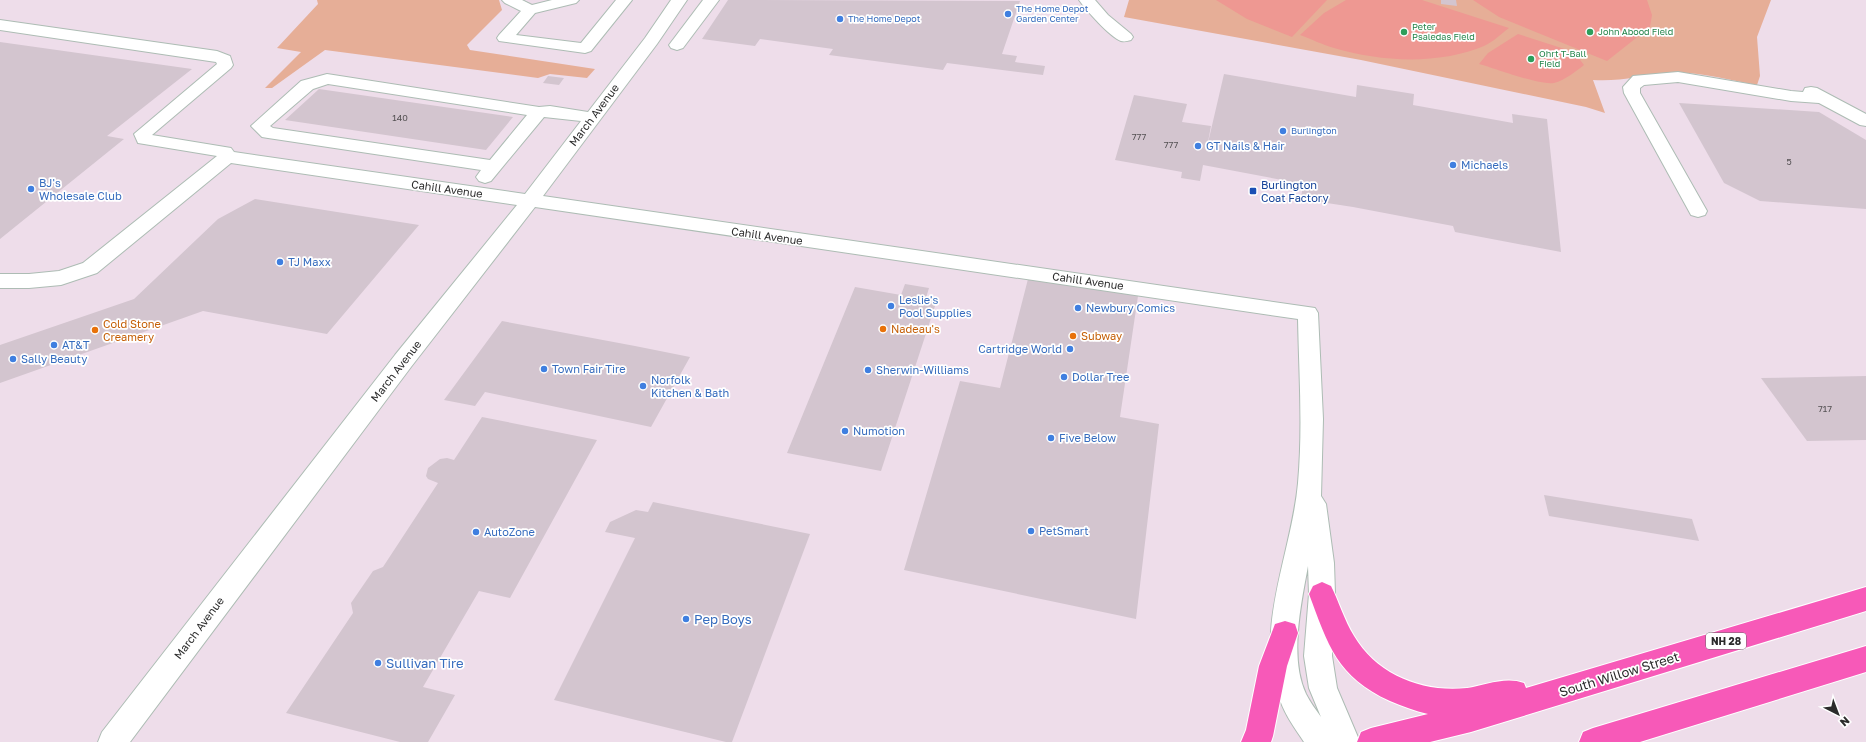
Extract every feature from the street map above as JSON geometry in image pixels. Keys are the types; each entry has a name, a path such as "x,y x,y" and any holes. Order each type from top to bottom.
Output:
{"main road":[{"path":"1322,594 1336,628 1355,662 1370,675 1388,686 1408,694 1435,702 1460,701 1587,683"},
{"name":"South Willow Street","path":"1371,742 1471,718 1866,599"},
{"path":"1255,742 1259,736 1273,666 1285,633"},
{"path":"1593,742 1866,659"}],"street":[{"path":"510,0 530,10"},
{"path":"571,0 530,10 505,38 585,48 624,0"},
{"name":"March Avenue","path":"112,742 403,361 509,228 651,41 679,0"},
{"path":"677,44 711,0"},
{"path":"1087,0 1103,18 1125,37"},
{"name":"Cahill Avenue","path":"0,25 218,56 224,59 225,65 143,134 144,139 226,152 227,157 1308,313 1312,416 1310,483"},
{"path":"1698,211 1630,87 1639,80 1678,77 1791,96 1823,98"},
{"path":"494,166 268,133 260,126 307,85 327,79 538,112 550,110 592,118"},
{"path":"1788,81 1866,121"},
{"path":"472,193 538,112"},
{"path":"0,282 61,278 90,268 227,157"},
{"path":"1310,483 1319,532 1321,563 1322,594 1318,656 1323,688 1346,742"},
{"path":"1310,483 1305,525 1285,633 1286,667 1292,696 1320,742"}],"shaded area":[{"path":"317,0 499,0 502,10 467,45 470,50 595,69 587,78 550,74 538,78 325,50 272,88 265,88 301,52 277,48 318,4"},
{"path":"1129,0 1771,0 1757,37 1760,76 1757,85 1691,73 1669,73 1612,80 1593,80 1605,113 1586,107 1361,60 1124,17"},
{"path":"1216,0 1327,0 1292,37 1247,19"},
{"name":"Peter Psaledas Field","path":"1346,0 1422,0 1509,28 1484,46 1467,52 1429,59 1390,59 1352,53 1330,47 1300,35 1324,13"},
{"name":"John Abood Field","path":"1473,0 1647,0 1652,15 1650,27 1607,61 1499,17"},
{"name":"Ohrt T-Ball Field","path":"1518,34 1574,52 1584,65 1570,76 1562,80 1554,83 1548,83 1539,82 1479,64 1488,53"}],"building":[{"name":"The Home Depot","path":"728,0 1020,1 1002,54 1017,56 1015,62 1045,66 1043,75 947,63 943,70 829,55 833,49 760,39 755,46 702,39"},
{"path":"1441,0 1456,0 1457,6 1441,4"},
{"name":"BJ's Wholesale Club","path":"0,42 192,69 107,136 124,139 0,239"},
{"path":"1224,74 1356,97 1357,85 1414,94 1413,105 1513,123 1512,114 1547,119 1561,252 1455,232 1453,226 1353,207 1301,199 1303,184 1203,165 1200,181 1181,178 1182,172 1115,160 1134,95 1187,104 1182,122 1211,126 1207,147"},
{"path":"548,76 564,78 559,85 543,83"},
{"path":"319,89 513,117 486,150 285,120"},
{"path":"1679,103 1819,112 1866,140 1866,209 1760,201 1724,183"},
{"name":"TJ Maxx","path":"255,199 419,225 327,334 203,311 0,383 0,345 134,299 218,219"},
{"path":"1028,279 1138,296 1120,417 1159,424 1136,619 904,570 960,381 1000,388"},
{"path":"905,284 929,288 926,298 937,300 881,471 787,453 855,287 901,295"},
{"name":"Town Fair Tire","path":"502,321 690,357 651,427 485,392 475,406 444,400"},
{"path":"1866,376 1866,440 1807,441 1761,378"},
{"name":"AutoZone","path":"482,417 597,440 510,598 479,591 423,687 455,695 428,742 400,742 286,713 353,613 351,603 373,571 383,567 438,483 428,479 426,476 428,468 440,459 447,458 454,460"},
{"path":"1544,495 1692,519 1699,541 1549,516"},
{"name":"Pep Boys","path":"653,502 810,534 732,742 726,742 554,700 635,538 605,532 610,522 636,510 648,512"}],"place":[{"name":"The Home Depot Garden Center","path":"1008,14"},
{"name":"The Home Depot","path":"840,19"},
{"name":"Peter Psaledas Field","path":"1404,32"},
{"name":"John Abood Field","path":"1590,32"},
{"name":"Ohrt T-Ball Field","path":"1531,59"},
{"name":"Burlington","path":"1283,131"},
{"name":"GT Nails & Hair","path":"1198,146"},
{"name":"Michaels","path":"1453,165"},
{"name":"BJ's Wholesale Club","path":"31,189"},
{"name":"Burlington Coat Factory","path":"1253,191"},
{"name":"TJ Maxx","path":"280,262"},
{"name":"Leslie's Pool Supplies","path":"891,306"},
{"name":"Newbury Comics","path":"1078,308"},
{"name":"Nadeau's","path":"883,329"},
{"name":"Cold Stone Creamery","path":"95,330"},
{"name":"Subway","path":"1073,336"},
{"name":"AT&T","path":"54,345"},
{"name":"Cartridge World","path":"1070,349"},
{"name":"Sally Beauty","path":"13,359"},
{"name":"Town Fair Tire","path":"544,369"},
{"name":"Sherwin-Williams","path":"868,370"},
{"name":"Dollar Tree","path":"1064,377"},
{"name":"Norfolk Kitchen & Bath","path":"643,386"},
{"name":"Numotion","path":"845,431"},
{"name":"Five Below","path":"1051,438"},
{"name":"PetSmart","path":"1031,531"},
{"name":"AutoZone","path":"476,532"},
{"name":"Pep Boys","path":"686,619"},
{"name":"Sullivan Tire","path":"378,663"}]}
